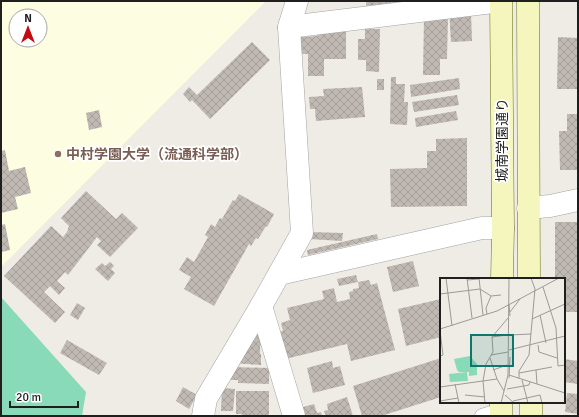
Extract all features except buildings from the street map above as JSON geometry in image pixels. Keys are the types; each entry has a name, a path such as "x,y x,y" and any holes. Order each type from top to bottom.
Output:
{"street":[{"path":"203,416 206,399 302,233 289,27 298,1"},
{"path":"289,27 501,1"},
{"name":"城南学園通り","path":"501,1 502,278"},
{"name":"城南学園通り","path":"528,1 529,278"},
{"path":"528,208 550,206 578,200"},
{"path":"279,274 482,228 503,228"},
{"path":"261,306 294,416"},
{"path":"531,403 531,416"}],"shaded area":[{"name":"中村学園大学（流通科学部）","path":"1,1 266,1 1,267"}],"green space":[{"path":"1,297 86,392 82,416 1,416"}],"place":[{"name":"中村学園大学（流通科学部）","path":"58,154"}]}
